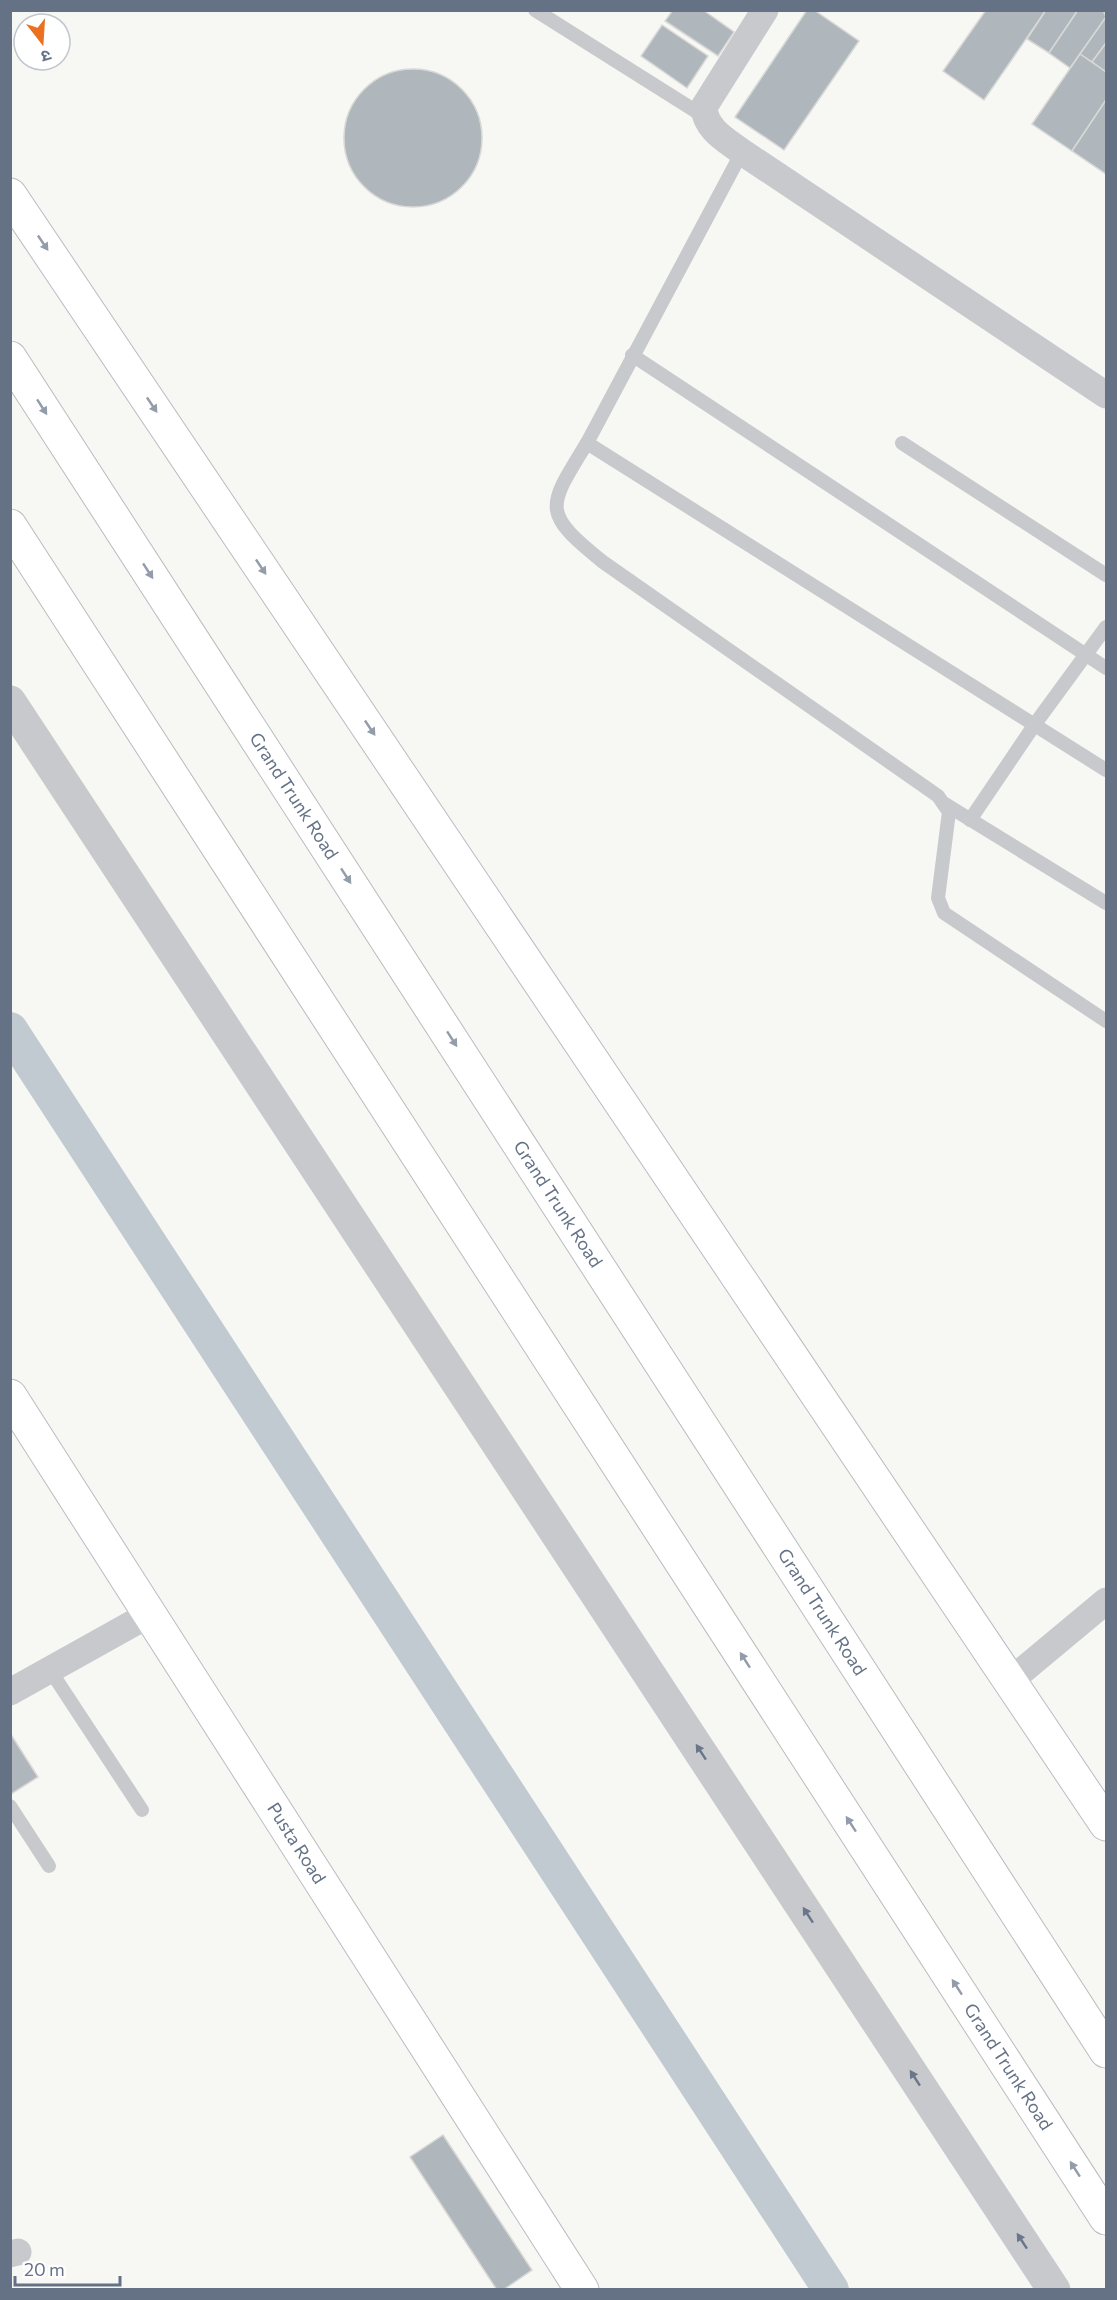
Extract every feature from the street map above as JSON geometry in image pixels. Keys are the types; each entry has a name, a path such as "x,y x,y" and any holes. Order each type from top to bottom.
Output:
{"main road":[{"path":"10,195 1107,1824"},
{"name":"Grand Trunk Road","path":"10,358 1107,2051"},
{"name":"Grand Trunk Road","path":"10,526 1107,2218"},
{"name":"Pusta Road","path":"10,1396 148,1615 582,2289"}],"street":[{"path":"765,10 704,107 705,117 722,137 1107,395"},
{"path":"10,702 1054,2289"},
{"path":"1010,1681 1107,1601"},
{"path":"10,1692 148,1615"}],"lane":[{"path":"535,10 705,117"},
{"path":"742,152 587,443 561,487 556,503 559,519 569,535 603,562 938,796 945,804 1107,903"},
{"path":"632,355 1107,668"},
{"path":"587,443 1107,770"},
{"path":"902,443 1107,574"},
{"path":"970,820 1035,724 1107,627"},
{"path":"945,804 948,819 938,898 944,912 1107,1020"},
{"path":"50,1670 142,1810"},
{"path":"10,1806 49,1866"}],"building":[{"path":"673,10 703,10 734,32 718,56 665,21"},
{"path":"807,10 814,10 859,41 784,150 735,117"},
{"path":"986,10 1046,10 984,100 943,71"},
{"path":"1046,10 1078,10 1049,53 1027,39"},
{"path":"1078,10 1103,10 1106,17 1070,68 1049,53"},
{"path":"1106,17 1106,43 1092,62 1080,54"},
{"path":"662,25 708,56 687,88 641,56"},
{"path":"1106,43 1106,72 1092,62"},
{"path":"1080,54 1106,72 1106,100 1072,151 1032,124"},
{"path":"413,69 439,74 462,89 477,112 482,138 477,164 462,187 439,202 413,207 387,202 364,187 349,164 344,138 349,112 364,89 387,74"},
{"path":"1106,100 1106,174 1072,151"},
{"path":"10,1733 38,1777 11,1794 10,1794"},
{"path":"443,2135 532,2270 503,2290 497,2290 410,2157"}],"waterway":[{"path":"10,1030 831,2290"}]}
